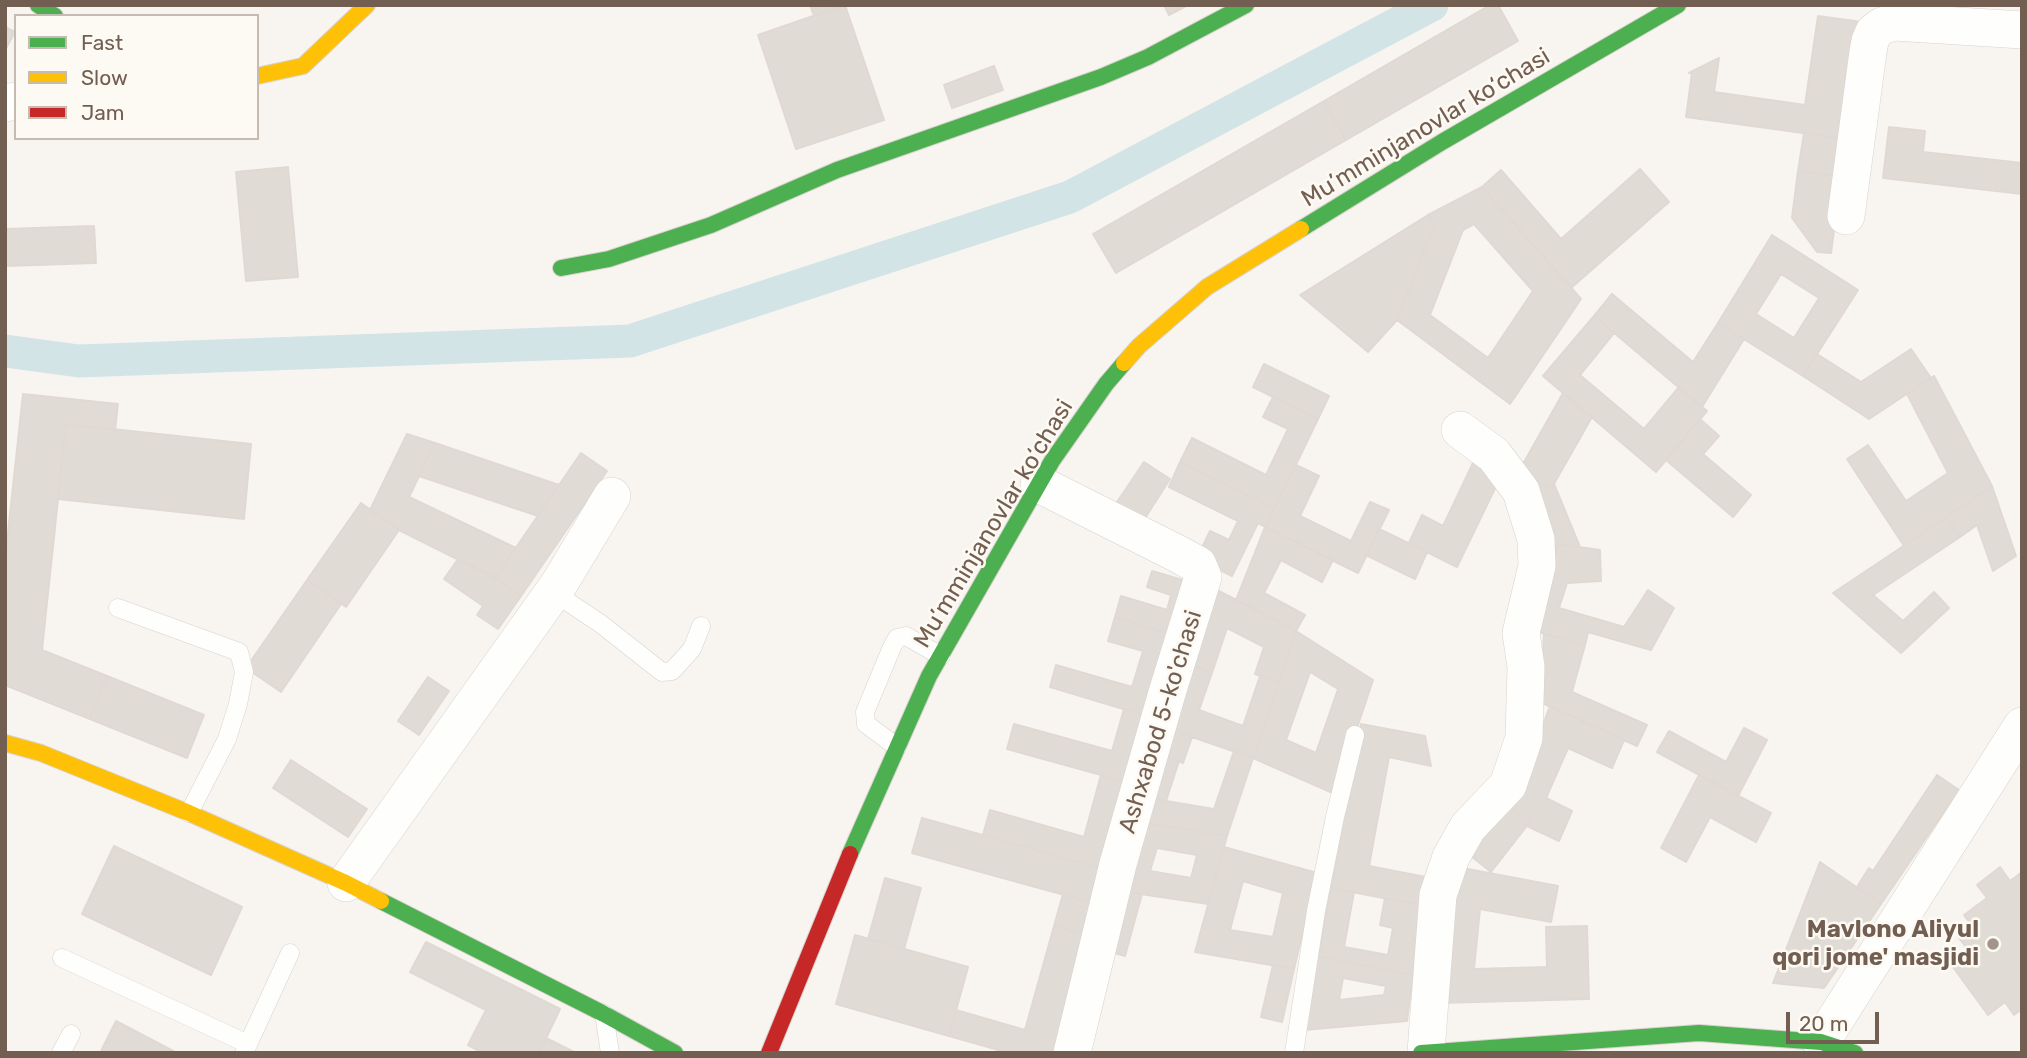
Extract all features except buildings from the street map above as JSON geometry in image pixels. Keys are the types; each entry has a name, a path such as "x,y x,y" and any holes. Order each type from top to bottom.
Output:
{"main road":[{"path":"259,76 303,66 367,5"},
{"path":"561,268 610,259 711,225 862,160 1101,77 1149,57 1246,5"},
{"name":"Mu’mminjanovlar ko‘chasi","path":"769,1053 855,842 929,676 1052,461 1105,384 1139,346 1207,287 1442,142 1678,5"},
{"path":"5,743 41,753 189,813 346,883 675,1053"},
{"path":"1437,1052 1699,1033 1821,1042 1855,1053"}],"street":[{"path":"1846,216 1868,52 1874,32 1894,22 2022,30"},
{"path":"1437,1052 1437,895 1451,857 1468,827 1508,785 1524,738 1526,667 1521,633 1537,566 1536,539 1521,491 1494,455 1460,430"},
{"name":"Ashxabod 5-ko'chasi","path":"1039,484 1198,565 1203,577 1118,864 1072,1053"},
{"path":"346,883 553,592 612,496"},
{"path":"1821,1042 2022,726"}],"lane":[{"path":"553,592 601,624 662,672 672,671 692,649 701,626"},
{"path":"118,608 239,652 244,672 227,739 189,813"},
{"path":"897,747 866,724 865,712 892,647 897,638 906,636 941,656"},
{"path":"1294,1053 1316,911 1355,735"},
{"path":"62,958 246,1049 290,953"},
{"path":"604,1014 610,1053"},
{"path":"61,1053 71,1034"}],"waterway":[{"path":"5,351 79,361 630,341 1070,197 1432,5"}],"traffic: fast":[{"path":"38,5 52,14"},
{"path":"561,268 609,259 711,225 837,170 1101,77 1148,57 1246,5"},
{"path":"1301,229 1442,142 1678,5"},
{"path":"850,854 929,676 1052,461 1124,363"},
{"path":"381,901 675,1053"},
{"path":"1421,1053 1699,1033 1821,1042 1855,1053"}],"traffic: slow":[{"path":"259,76 303,66 367,5"},
{"path":"1124,363 1139,346 1207,287 1301,229"},
{"path":"5,743 41,753 189,813 381,901"}],"traffic: jam":[{"path":"769,1053 850,854"}],"place":[{"name":"Mavlono Aliyul qori jome' masjidi","path":"1993,944"}]}
